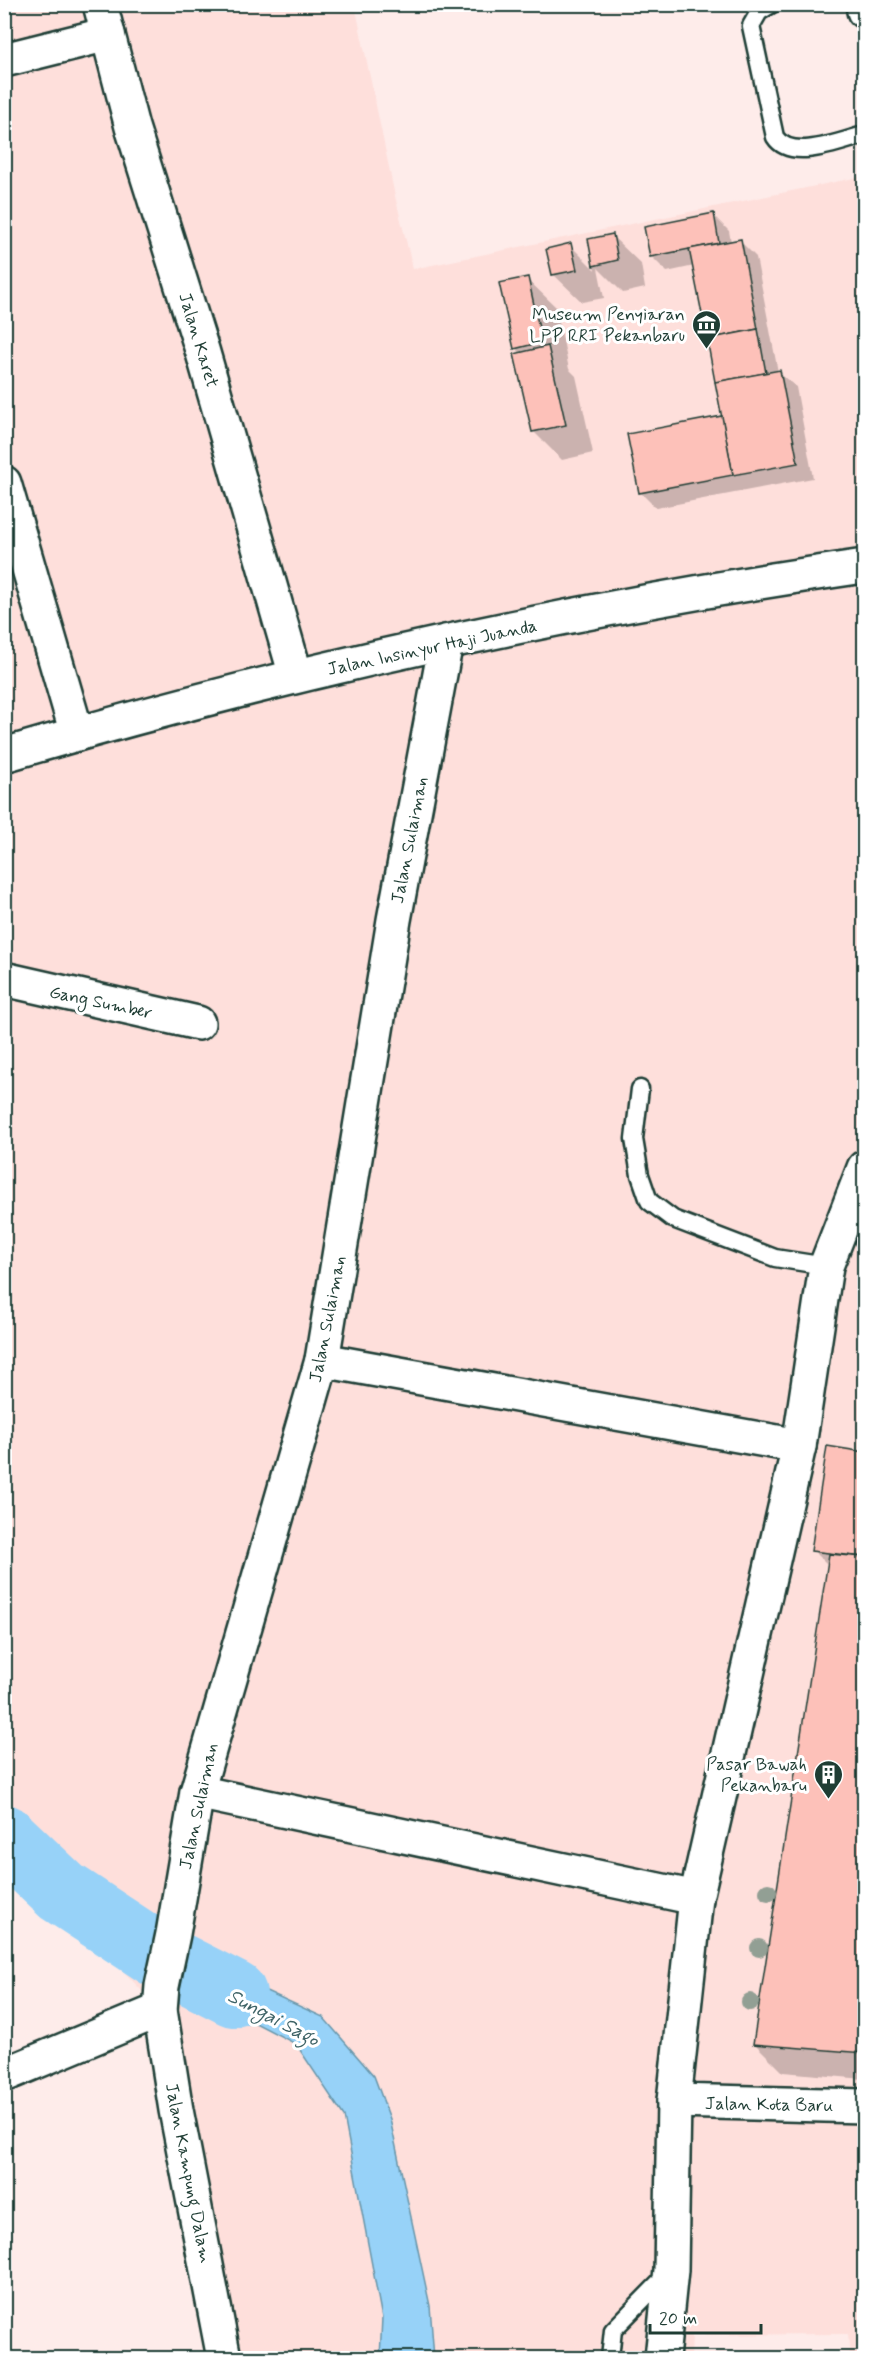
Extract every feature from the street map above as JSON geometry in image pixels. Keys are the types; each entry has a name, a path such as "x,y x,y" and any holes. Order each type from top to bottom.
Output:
{"street":[{"path":"863,4 864,11"},
{"path":"4,60 104,19"},
{"name":"Jalan Karet","path":"104,19 132,127 203,353 296,676"},
{"path":"4,483 77,734"},
{"name":"Jalan Insinyur Haji Juanda","path":"4,755 296,676 446,642 748,583 864,566"},
{"name":"Jalan Sulaiman","path":"161,1998 197,1792 322,1360 397,902 446,642"},
{"name":"Gang Sumber","path":"4,979 198,1023"},
{"path":"662,2358 671,2270 674,2101 696,1898 799,1446 826,1266 864,1168"},
{"path":"322,1360 799,1446"},
{"path":"197,1792 696,1898"},
{"path":"4,2075 161,1998"},
{"name":"Jalan Kampung Dalam","path":"161,1998 176,2110 224,2358"},
{"name":"Jalan Kota Baru","path":"674,2101 864,2106"}],"lane":[{"path":"772,4 759,12 751,26 775,137 779,144 788,149 812,148 864,135"},
{"path":"640,1089 634,1139 640,1175 649,1201 673,1219 775,1258 826,1266"},
{"path":"610,2358 613,2330 671,2270"}],"shaded area":[{"path":"5,5 355,5 395,196 413,269 864,176 864,2358 850,2358 848,2334 692,2335 691,2358 220,2358 160,2010 5,1846"}],"water":[{"path":"188,1955 323,2017 374,2076 390,2119 430,2306 434,2358 380,2358 382,2318 344,2116 296,2044 180,1984 161,1957"}],"building":[{"path":"714,213 719,243 650,257 644,227"},
{"path":"613,234 618,260 593,266 588,239"},
{"path":"741,239 758,329 707,339 689,249"},
{"path":"571,243 577,270 552,275 546,249"},
{"path":"528,277 542,342 514,349 499,283"},
{"path":"758,329 766,373 715,382 707,339"},
{"path":"548,346 566,425 532,432 514,354"},
{"path":"780,370 798,463 733,475 715,382"},
{"path":"722,416 733,475 639,493 627,434"},
{"path":"827,1446 864,1452 864,1557 811,1551"},
{"name":"Pasar Bawah Pekanbaru","path":"829,1554 864,1557 864,2053 753,2044"}],"waterway":[{"name":"Sungai Sago","path":"4,1837 62,1892 161,1957 234,1994"}],"place":[{"name":"Museum Penyiaran LPP RRI Pekanbaru","path":"706,350"},
{"name":"Pasar Bawah Pekanbaru","path":"828,1800"}]}
